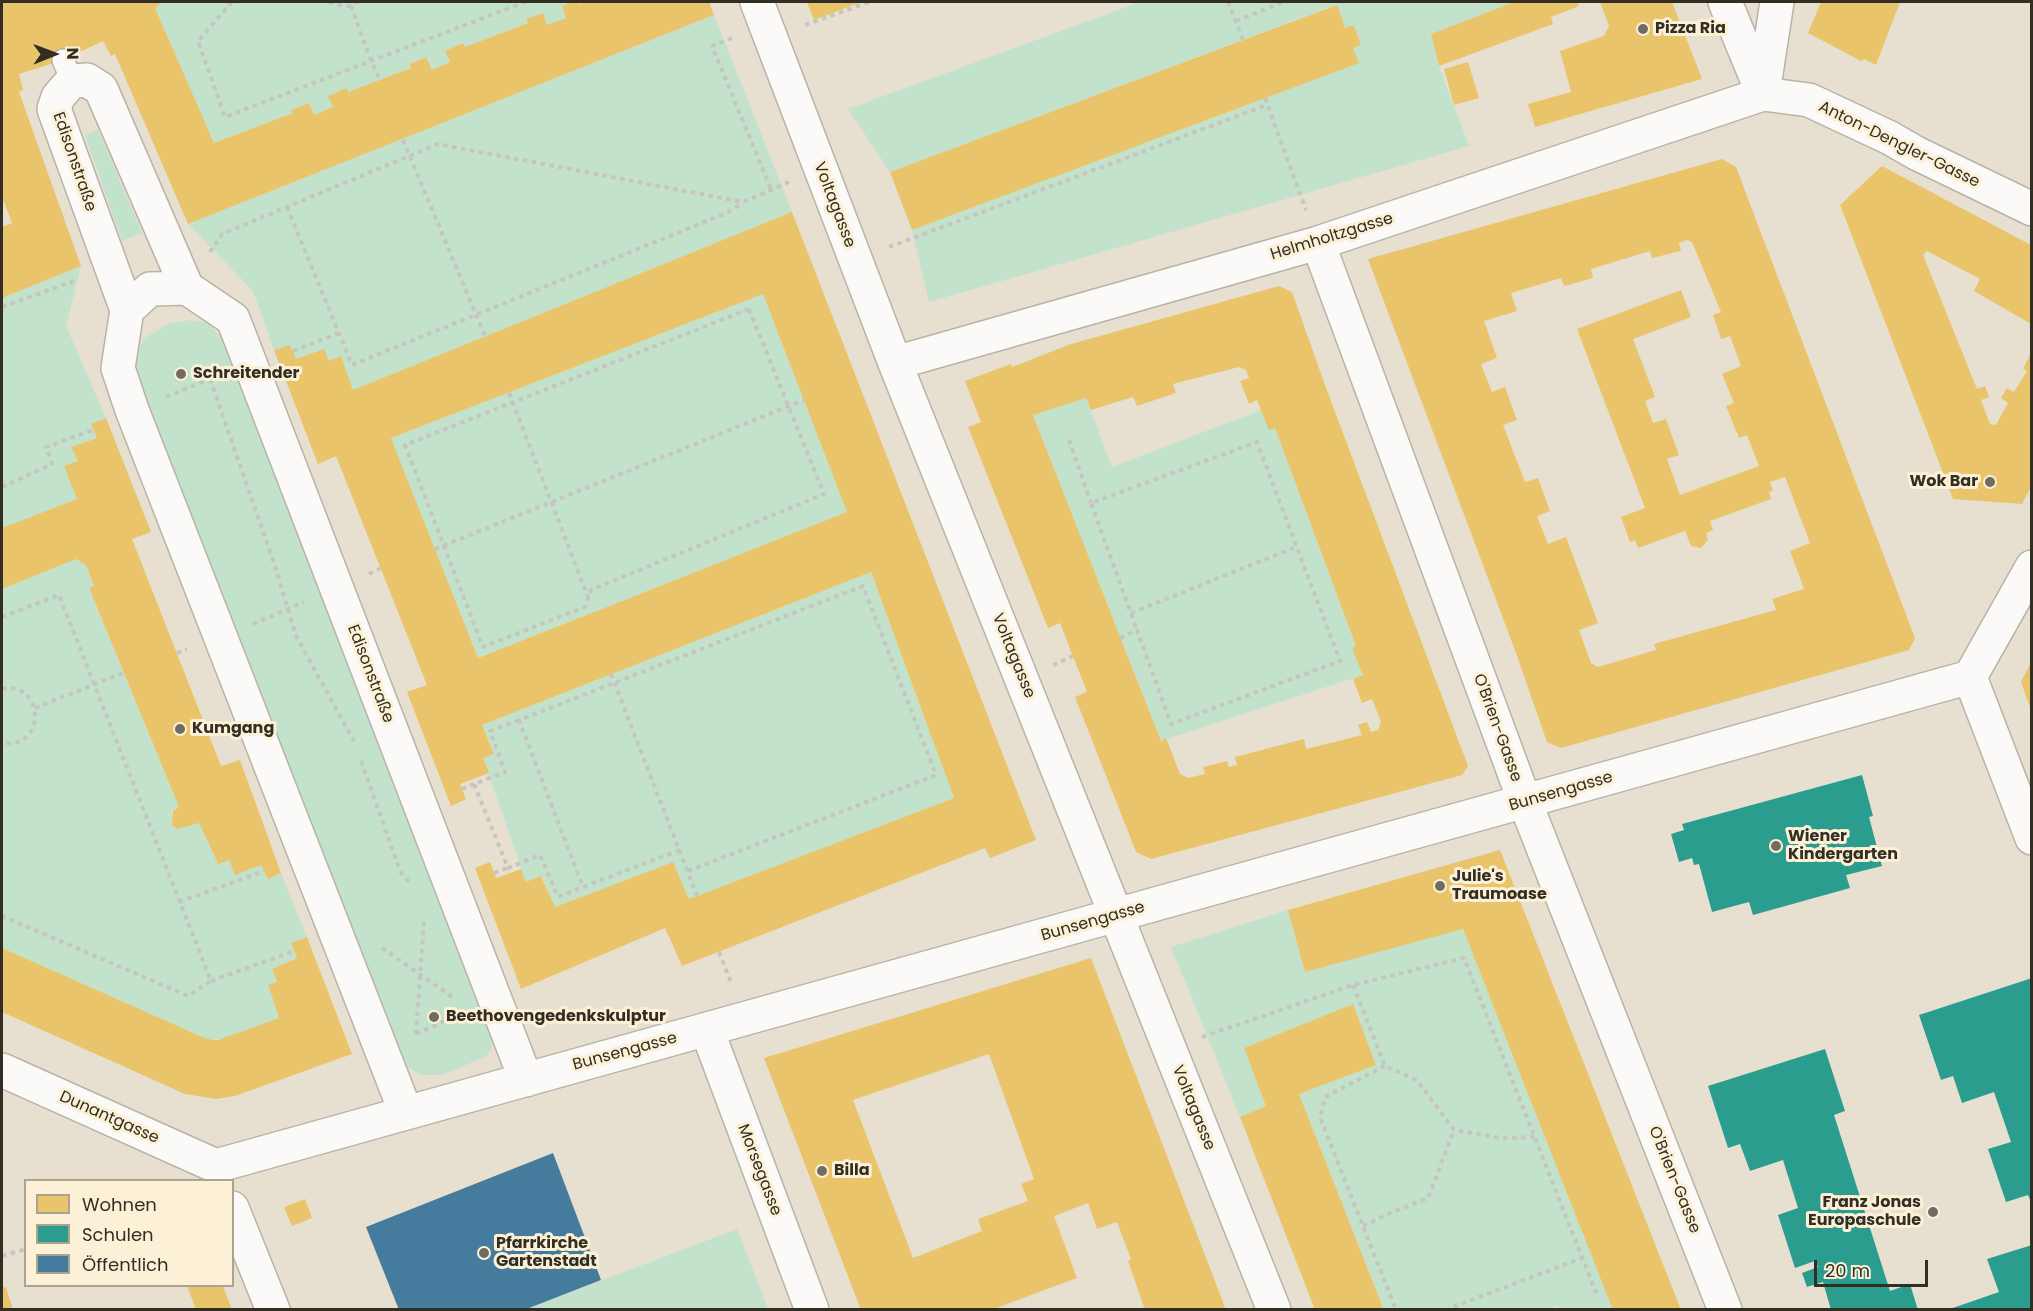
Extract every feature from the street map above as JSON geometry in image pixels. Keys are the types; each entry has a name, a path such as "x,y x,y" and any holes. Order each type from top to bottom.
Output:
{"street":[{"path":"1725,2 1763,94"},
{"path":"1763,94 1777,2"},
{"name":"Voltagasse","path":"765,21 895,363 1274,1310"},
{"name":"Edisonstraße","path":"406,1113 132,410 118,368 127,310 54,110 68,71 101,89 187,288 232,319 446,871 483,1005 526,1080"},
{"name":"Anton-Dengler-Gasse","path":"1763,94 1809,100 2031,209"},
{"name":"Helmholtzgasse","path":"895,363 1318,243 1763,94"},
{"name":"O'Brien-Gasse","path":"1318,243 1525,802 1725,1310"},
{"path":"127,310 150,289 187,288"},
{"path":"2031,567 1970,677 2031,838"},
{"name":"Bunsengasse","path":"219,1173 406,1113 1970,677"},
{"name":"Morsegasse","path":"707,1030 812,1310"},
{"name":"Dunantgasse","path":"2,1070 135,1130 219,1173"},
{"path":"234,1213 273,1310"}],"path":[{"path":"232,2 198,41 225,117 525,2"},
{"path":"329,2 351,6 357,2"},
{"path":"771,189 712,46 765,21 869,2"},
{"path":"1228,2 1243,39"},
{"path":"1236,21 1283,2"},
{"path":"351,6 380,80"},
{"path":"1265,98 1318,243"},
{"path":"855,260 1267,105"},
{"path":"403,140 485,336"},
{"path":"187,288 222,234 438,144 743,202"},
{"path":"287,207 352,364 724,214 743,202 820,168"},
{"path":"2,308 112,267"},
{"path":"585,607 483,647 405,445 749,309 824,494 591,590 585,607 589,615"},
{"path":"293,351 339,333"},
{"path":"132,410 224,373 252,367"},
{"path":"210,379 296,636 355,744"},
{"path":"509,393 588,598"},
{"path":"435,549 804,400"},
{"path":"2,487 52,464 46,447 93,430"},
{"path":"1069,440 1091,503 1171,724 1340,662 1257,442 1091,503"},
{"path":"1131,613 1296,547"},
{"path":"462,789 505,772 490,731 863,586 936,775 688,871"},
{"path":"221,637 337,588"},
{"path":"2,617 59,595 178,903 211,981"},
{"path":"1120,638 1137,630"},
{"path":"35,708 123,673"},
{"path":"611,674 697,896"},
{"path":"2,689 16,689 24,693 35,708 34,726 29,734 21,741 2,745"},
{"path":"519,720 583,887"},
{"path":"359,754 400,871 413,888"},
{"path":"474,784 508,868"},
{"path":"494,873 540,855 558,897 680,850"},
{"path":"178,903 264,871"},
{"path":"416,1034 425,904 446,871"},
{"path":"2,916 188,996 211,981 294,951"},
{"path":"335,934 352,926 420,976 483,1005"},
{"path":"1170,1048 1353,985 1464,958 1597,1295"},
{"path":"1353,985 1385,1066 1417,1080 1454,1130 1502,1138 1535,1137"},
{"path":"381,1049 483,1005"},
{"path":"1385,1066 1325,1097 1320,1117 1396,1310"},
{"path":"1363,1226 1428,1198 1454,1130"},
{"path":"2,1256 24,1250"},
{"path":"1445,1310 1582,1258"}],"green space":[{"path":"162,2 572,2 562,6 566,18 547,25 542,13 527,19 528,23 465,47 463,43 445,51 450,62 432,70 426,57 410,64 411,68 348,92 347,89 329,96 333,107 314,115 308,103 292,110 293,113 214,143 155,8"},
{"path":"1140,2 1514,2 1431,34 1439,66 1469,146 929,302 912,230 1358,63 1353,48 1361,44 1354,25 1345,28 1336,5 890,172 848,109"},
{"path":"714,15 792,212 353,390 341,357 329,361 324,350 296,359 290,345 274,350 253,291 188,224"},
{"path":"98,130 142,233 122,241 85,135"},
{"path":"81,266 66,326 106,418 91,424 97,438 71,447 78,461 77,499 2,528 2,298"},
{"path":"763,294 847,512 478,658 391,438"},
{"path":"190,320 208,323 227,344 495,1039 487,1056 442,1075 420,1075 405,1065 137,386 132,360 145,338 168,324"},
{"path":"1086,398 1112,467 1261,410 1275,428 1356,646 1353,649 1363,675 1161,741 1033,415"},
{"path":"76,559 86,565 94,586 89,589 179,807 172,811 172,826 178,829 199,823 217,863 229,860 235,874 261,865 268,879 281,873 307,937 291,943 297,958 272,969 277,982 268,986 279,1018 243,1033 225,1038 207,1039 2,948 2,589"},
{"path":"871,572 954,798 689,899 673,862 555,907 542,876 526,882 483,758 494,754 482,725"},
{"path":"1288,910 1305,971 1463,929 1613,1309 1559,1309 1557,1305 1545,1310 1384,1309 1299,1094 1376,1065 1353,1004 1244,1048 1266,1106 1240,1117 1171,947"},
{"path":"737,1229 768,1309 524,1310"}],"building: Wohnen":[{"path":"2,2 162,2 155,8 214,143 293,113 291,110 309,103 314,115 333,107 328,96 347,88 348,92 411,68 410,64 426,57 432,70 450,62 445,51 463,43 465,47 528,23 526,19 543,13 547,25 566,18 562,6 572,2 580,4 585,2 709,2 714,15 188,224 115,54 111,56 103,41 63,60 19,74 23,90 19,92 81,266 2,298 2,227 12,223 4,202 2,203"},
{"path":"807,2 861,2 814,20"},
{"path":"1514,2 1577,2 1579,6 1551,17 1553,24 1439,66 1431,34"},
{"path":"1600,2 1672,2 1702,79 1535,127 1528,104 1571,92 1560,51 1604,36 1609,26"},
{"path":"1821,2 1900,2 1876,65 1864,59 1861,61 1808,33"},
{"path":"1337,5 1345,28 1354,25 1361,45 1353,48 1359,63 912,230 890,172"},
{"path":"1468,62 1479,98 1454,105 1444,69"},
{"path":"1722,159 1736,167 1915,638 1909,650 1561,748 1547,742 1516,653 1368,259","holes":["1687,240 1692,242 1721,312 1713,315 1721,339 1730,336 1741,366 1722,374 1734,403 1726,406 1739,438 1747,435 1759,466 1680,495 1667,459 1679,455 1666,419 1653,423 1645,401 1655,397 1633,339 1691,317 1681,290 1577,329 1645,508 1621,517 1630,542 1635,540 1638,548 1685,531 1691,546 1701,548 1708,540 1706,533 1713,530 1710,521 1771,499 1769,492 1773,491 1770,482 1785,477 1810,543 1790,551 1804,589 1772,599 1776,610 1654,644 1656,650 1598,667 1591,663 1579,630 1598,623 1566,537 1548,544 1537,516 1550,511 1538,478 1525,482 1503,425 1517,420 1505,387 1492,392 1481,364 1497,358 1484,321 1517,311 1511,293 1561,278 1564,286 1593,278 1591,269 1650,251 1652,258 1681,251 1679,243"]},
{"path":"1882,166 2031,245 2031,324 1974,291 1980,279 1927,251 1923,255 1977,389 1985,386 1989,397 1981,400 1990,424 1996,425 2008,403 2001,398 2007,388 2014,392 2027,371 2023,369 2031,353 2031,487 2022,504 1953,499 1840,205"},
{"path":"792,212 1036,840 990,858 985,848 682,966 665,928 521,989 475,868 490,862 496,878 521,869 526,882 541,876 555,907 673,862 689,899 954,798 871,572 482,725 494,754 483,758 489,773 460,784 466,799 451,806 407,692 427,685 336,456 318,464 274,350 290,345 296,359 324,349 329,361 341,356 353,390","holes":["763,294 847,512 478,658 391,438"]},
{"path":"1279,286 1292,292 1468,766 1462,775 1151,859 1136,852 1075,697 1087,692 1060,623 1048,628 968,427 981,422 965,381 1011,364 1012,367 1071,344","holes":["1239,367 1246,370 1249,378 1240,381 1249,404 1257,400 1269,430 1275,428 1356,646 1352,648 1363,675 1353,679 1362,703 1372,699 1381,722 1378,730 1371,732 1367,722 1358,725 1362,735 1306,749 1304,739 1235,757 1237,765 1229,767 1227,761 1203,767 1205,774 1188,778 1180,774 1166,738 1161,741 1033,415 1086,398 1091,410 1133,397 1137,406 1176,393 1173,384"]},
{"path":"106,418 151,532 132,539 221,766 240,760 281,873 268,879 261,865 235,875 229,860 218,864 199,823 178,829 172,826 173,811 179,807 89,588 94,586 86,565 76,559 2,589 2,528 77,499 64,466 78,461 71,447 97,438 91,424"},
{"path":"2031,662 2031,710 2021,682"},
{"path":"1500,850 1681,1310 1613,1310 1463,929 1305,972 1288,910"},
{"path":"307,937 352,1054 235,1096 216,1099 185,1094 2,1012 2,948 207,1039 218,1040 279,1018 268,985 277,982 272,969 297,958 291,943"},
{"path":"1091,958 1226,1310 1145,1310 1128,1261 1131,1259 1117,1222 1097,1229 1088,1203 1054,1216 1077,1278 991,1310 861,1310 764,1058","holes":["989,1054 1034,1179 1021,1184 1028,1201 978,1219 982,1231 913,1258 853,1100"]},
{"path":"1353,1004 1376,1065 1299,1094 1384,1310 1315,1310 1240,1117 1266,1106 1244,1048"},
{"path":"305,1199 312,1218 292,1226 284,1207"},
{"path":"6,1287 13,1310 2,1310 2,1288"},
{"path":"187,1287 223,1287 232,1310 196,1310"}],"building: Schulen":[{"name":"Wiener Kindergarten","path":"1862,775 1873,816 1869,817 1882,866 1846,875 1850,888 1753,915 1749,902 1712,912 1699,864 1694,865 1692,858 1679,862 1671,834 1684,830 1682,824"},
{"path":"2032,978 2032,1204 2028,1195 2006,1202 1988,1149 2011,1142 1994,1092 1962,1103 1953,1076 1941,1080 1919,1015"},
{"path":"1825,1049 1845,1111 1834,1115 1890,1291 1910,1284 1918,1310 1831,1310 1823,1282 1807,1287 1802,1273 1818,1267 1815,1261 1795,1268 1778,1215 1798,1208 1783,1160 1750,1171 1740,1144 1728,1148 1708,1086"},
{"path":"2032,1245 2032,1310 1947,1310 1999,1292 1987,1259"}],"building: Öffentlich":[{"name":"Pfarrkirche Gartenstadt","path":"553,1153 601,1280 524,1310 399,1310 366,1227"}],"place":[{"name":"Pizza Ria","path":"1643,29"},
{"name":"Schreitender","path":"181,374"},
{"name":"Wok Bar","path":"1990,482"},
{"name":"Kumgang","path":"180,729"},
{"name":"Wiener Kindergarten","path":"1776,846"},
{"name":"Julie's Traumoase","path":"1440,886"},
{"name":"Beethovengedenkskulptur","path":"434,1017"},
{"name":"Billa","path":"822,1171"},
{"name":"Franz Jonas Europaschule","path":"1933,1212"},
{"name":"Pfarrkirche Gartenstadt","path":"484,1253"}]}
